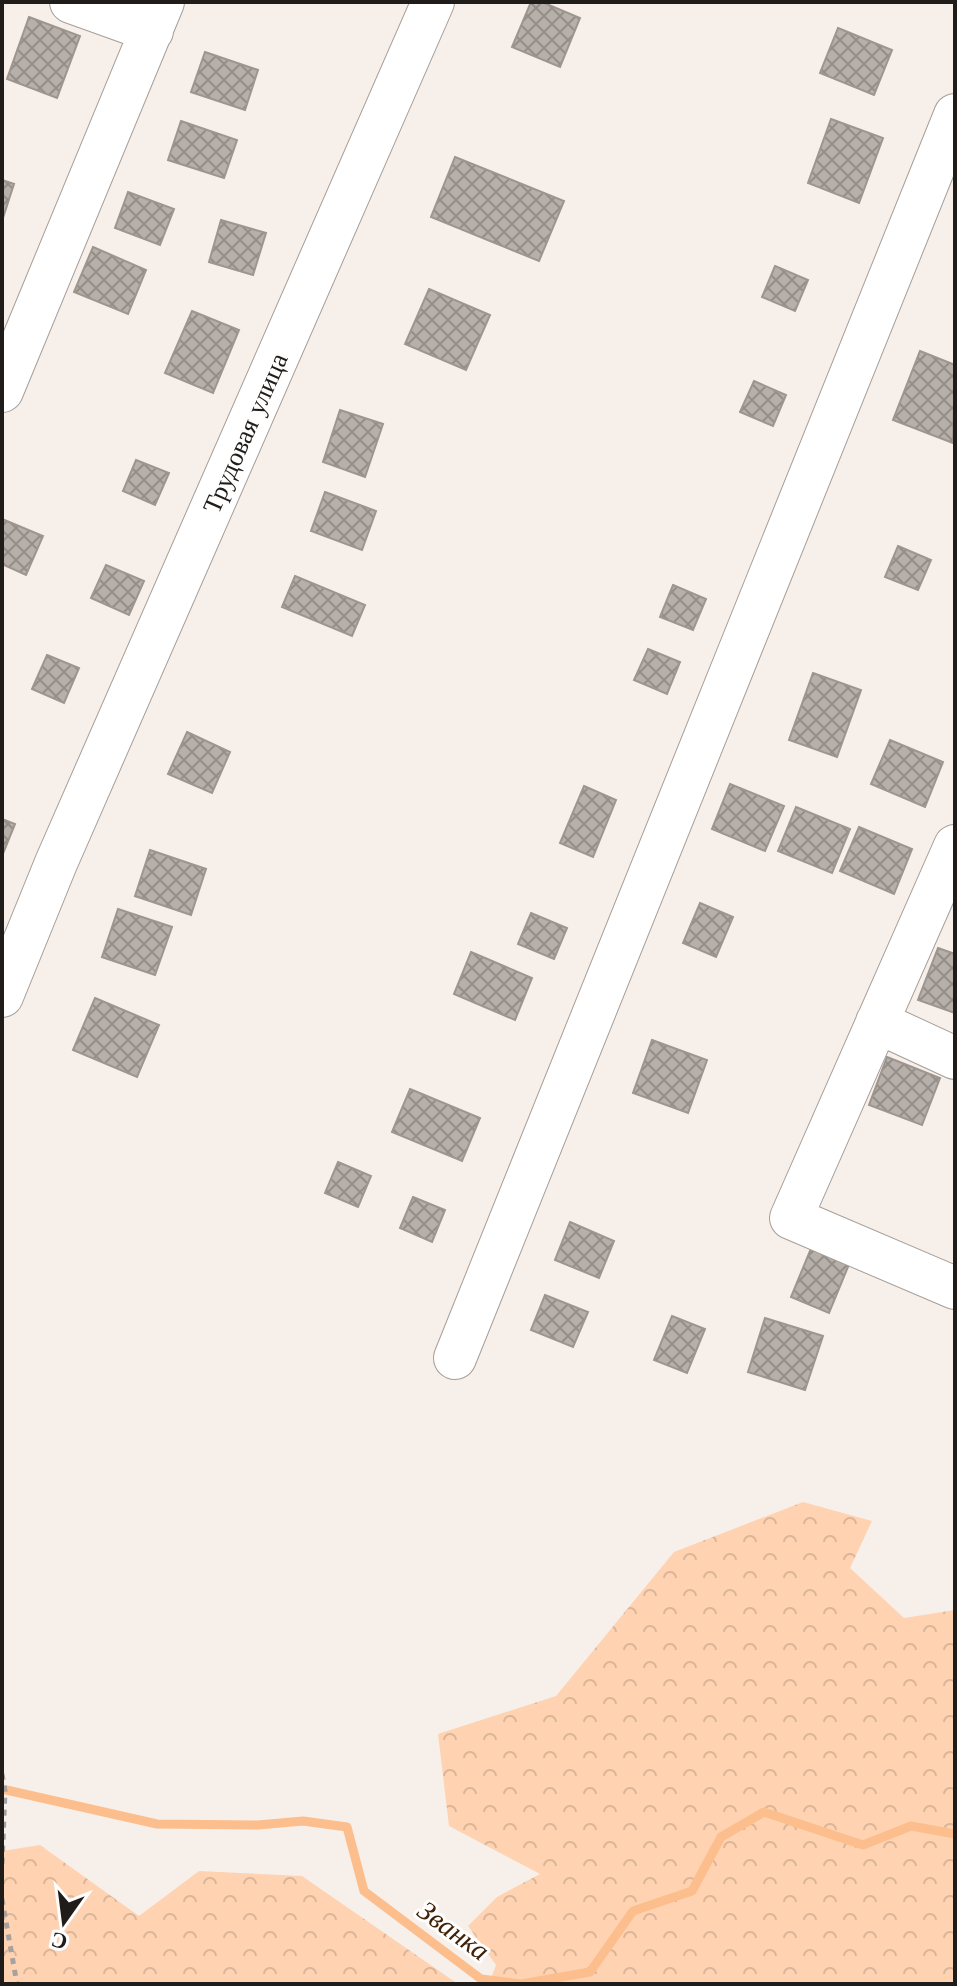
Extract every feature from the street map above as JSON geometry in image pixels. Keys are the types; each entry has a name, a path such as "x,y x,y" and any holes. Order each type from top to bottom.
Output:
{"street":[{"path":"2,391 157,16 71,2"},
{"name":"Трудовая улица","path":"2,996 56,863 433,2"},
{"path":"455,1358 955,115"},
{"path":"955,846 791,1218 955,1288"},
{"path":"877,1022 955,1058"}],"path":[{"path":"2,1774 5,1791 2,1866"},
{"path":"2,1899 17,1984"}],"green space":[{"path":"803,1502 872,1521 850,1568 904,1618 955,1610 955,1984 489,1984 496,1965 468,1926 497,1897 540,1874 449,1826 438,1734 556,1696 674,1552"},
{"path":"40,1845 139,1916 199,1871 302,1876 458,1984 2,1984 2,1851"}],"building":[{"path":"531,2 542,2 580,18 560,67 512,47"},
{"path":"29,17 80,36 57,98 7,79"},
{"path":"838,28 892,50 874,95 820,73"},
{"path":"205,52 258,70 245,110 191,92"},
{"path":"831,119 883,138 859,203 808,183"},
{"path":"181,121 237,140 224,178 168,160"},
{"path":"455,157 564,201 539,261 431,217"},
{"path":"2,180 14,184 2,221"},
{"path":"128,192 174,209 160,245 115,228"},
{"path":"221,220 266,233 253,275 209,262"},
{"path":"93,247 146,270 128,314 74,292"},
{"path":"775,266 808,280 795,311 762,297"},
{"path":"429,289 490,315 466,370 405,344"},
{"path":"192,311 239,330 213,393 165,373"},
{"path":"920,351 955,365 953,443 893,420"},
{"path":"754,381 786,395 773,426 740,412"},
{"path":"340,410 383,424 365,477 323,462"},
{"path":"136,460 169,473 155,505 123,491"},
{"path":"325,492 376,511 362,550 311,531"},
{"path":"2,519 43,536 26,575 2,564"},
{"path":"898,546 931,560 918,590 885,577"},
{"path":"106,565 144,581 129,615 91,598"},
{"path":"295,576 365,605 352,636 282,607"},
{"path":"673,585 706,599 693,630 660,617"},
{"path":"648,649 680,662 667,694 634,680"},
{"path":"47,655 79,668 64,703 32,689"},
{"path":"813,673 861,690 837,757 789,740"},
{"path":"187,732 230,752 212,793 168,774"},
{"path":"890,740 943,762 925,807 871,784"},
{"path":"730,784 784,806 765,851 712,829"},
{"path":"584,786 616,800 593,857 560,843"},
{"path":"796,807 850,829 832,873 778,851"},
{"path":"2,819 15,824 2,856"},
{"path":"859,827 912,849 894,894 840,871"},
{"path":"150,850 206,869 191,915 135,896"},
{"path":"700,903 733,917 716,957 683,943"},
{"path":"118,909 172,927 155,975 102,957"},
{"path":"531,913 567,928 554,959 518,944"},
{"path":"938,948 955,954 955,1013 918,1000"},
{"path":"471,952 532,978 515,1020 454,994"},
{"path":"95,998 159,1025 137,1077 73,1050"},
{"path":"652,1040 707,1060 688,1113 633,1093"},
{"path":"887,1057 940,1078 922,1125 869,1105"},
{"path":"410,1089 480,1118 462,1161 392,1132"},
{"path":"338,1162 371,1176 358,1207 325,1193"},
{"path":"413,1197 445,1210 432,1242 400,1228"},
{"path":"570,1222 614,1241 599,1278 555,1260"},
{"path":"812,1246 850,1262 829,1313 791,1297"},
{"path":"545,1295 588,1312 573,1347 531,1330"},
{"path":"672,1316 705,1329 687,1373 654,1360"},
{"path":"765,1318 823,1336 805,1390 748,1372"}],"waterway":[{"name":"Званка","path":"2,1789 157,1824 258,1825 303,1821 347,1827 364,1891 481,1979 521,1984 590,1972 633,1911 692,1891 721,1837 764,1812 863,1845 911,1826 955,1834"}]}
